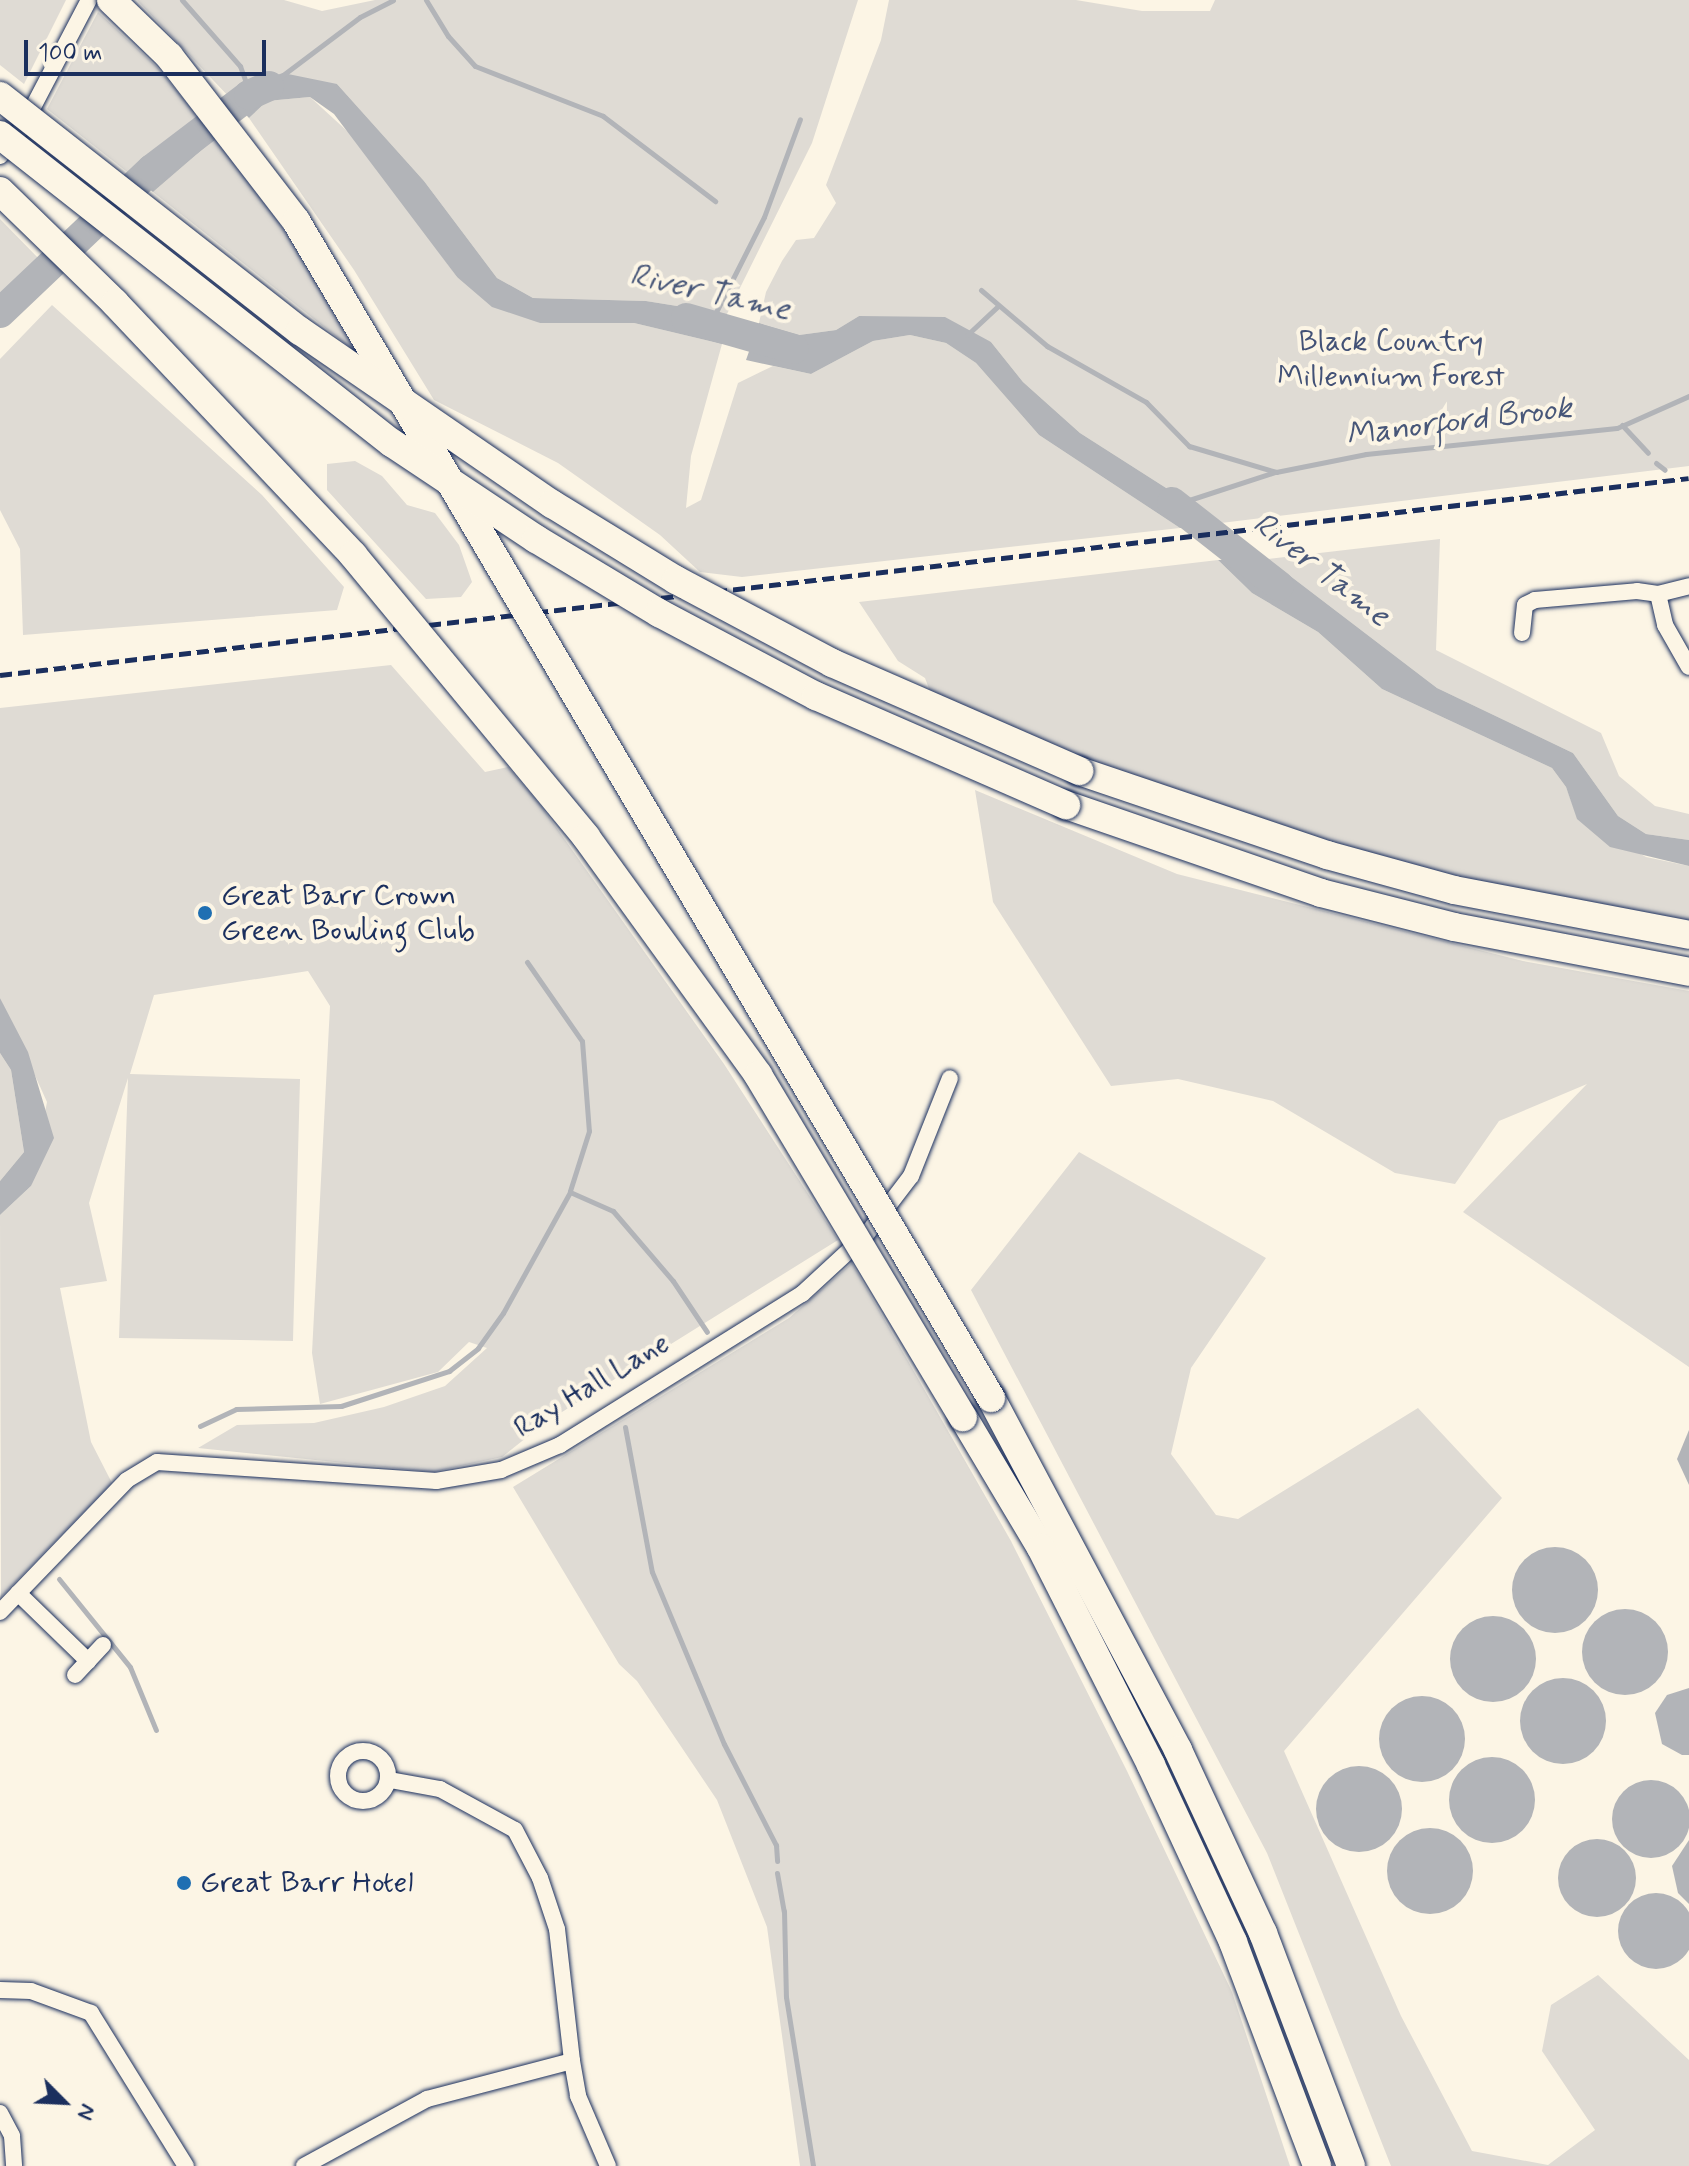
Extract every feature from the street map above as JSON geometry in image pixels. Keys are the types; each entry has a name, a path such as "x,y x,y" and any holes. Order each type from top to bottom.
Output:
{"highway":[{"path":"111,0 169,56 296,221 991,1398 1185,1764 1263,1933 1351,2166"},
{"path":"0,96 300,331 552,504 676,580 832,663 1079,771 1212,819 1440,886 1689,935"},
{"path":"0,135 392,443 536,539 659,613 816,696 1066,805 1321,893 1454,927 1689,972"},
{"path":"0,191 115,303 353,555 586,837 758,1075 1041,1548 1151,1765 1233,1942 1317,2166"}],"street":[{"path":"0,156 22,128 89,0"},
{"path":"1522,633 1525,605 1535,600 1637,591 1658,594 1689,586"},
{"path":"1658,594 1665,625 1689,667"},
{"name":"Ray Hall Lane","path":"1,1609 127,1480 157,1462 436,1481 501,1470 560,1445 802,1294 866,1235 911,1176 950,1078"},
{"path":"18,1593 88,1661"},
{"path":"75,1675 103,1645"},
{"path":"390,1780 440,1789 515,1830 540,1878 557,1929 578,2096 608,2166"},
{"path":"0,1990 31,1991 91,2013 186,2166"},
{"path":"304,2166 427,2099 572,2061"},
{"path":"0,2113 12,2136 14,2166"}],"green space":[{"path":"0,0 66,0 24,84 0,65"},
{"path":"137,0 284,0 322,11 375,0 858,0 812,143 727,314 646,301 533,298 497,278 424,181 337,84 249,84 232,100"},
{"name":"Black Country Millennium Forest","path":"889,0 1076,0 1142,11 1210,11 1215,0 1689,0 1689,466 1221,523 1080,433 1023,382 991,342 859,316 836,330 799,335 759,323 766,292 782,261 796,240 814,238 836,203 826,185 881,40"},
{"path":"98,12 157,67 200,119 131,175 47,109"},
{"path":"310,97 358,141 457,277 540,323 634,323 722,344 691,456 686,508 701,500 738,383 773,366 811,374 873,341 910,335 946,343 976,363 1039,435 1180,528 742,577 700,572 660,535 558,463 434,400 354,270 249,118 267,101"},
{"path":"218,136 253,181 366,360 153,192"},
{"path":"0,219 44,264 0,306"},
{"path":"52,305 262,495 344,587 337,610 23,635 20,549 0,510 0,359"},
{"path":"355,461 382,476 407,505 435,513 459,545 472,582 461,597 426,599 327,490 327,464"},
{"path":"1440,539 1436,650 1601,733 1619,776 1655,806 1689,814 1689,840 1646,834 1618,816 1573,753 1437,688 1268,559"},
{"path":"1218,560 1252,593 1318,632 1382,689 1552,768 1566,787 1578,819 1646,857 1689,866 1689,925 1473,885 1300,837 1096,766 931,694 925,678 898,661 859,602"},
{"path":"391,665 485,772 508,767 541,806 724,1064 838,1240 546,1422 502,1457 433,1472 198,1448 237,1425 314,1423 384,1407 445,1386 487,1348 469,1342 438,1372 320,1404 312,1353 330,1006 308,971 154,995 130,1074 300,1079 293,1341 119,1338 128,1078 89,1203 107,1281 60,1288 91,1442 112,1483 1,1597 0,1215 31,1186 47,1102 0,998 0,708"},
{"path":"975,790 1177,874 1523,961 1689,991 1689,1367 1463,1212 1587,1084 1499,1121 1455,1184 1395,1173 1273,1101 1178,1079 1111,1086 993,902"},
{"path":"0,1053 11,1070 24,1152 0,1181"},
{"path":"1079,1152 1266,1258 1191,1368 1171,1454 1216,1515 1238,1519 1418,1408 1502,1498 1284,1751 1401,2016 1472,2151 1548,2165 1595,2130 1542,2051 1551,2005 1598,1975 1689,2060 1689,2166 1391,2166 1267,1853 971,1290"},
{"path":"852,1263 1011,1541 1127,1771 1232,1992 1290,2166 800,2166 767,1927 717,1800 637,1681 619,1664 513,1487 789,1318"}],"shaded area":[{"path":"283,73 337,84 424,181 497,278 533,298 646,301 727,314 722,344 634,323 540,323 492,307 457,277 334,114 310,97 267,101 249,118 232,100 249,84"},
{"path":"200,119 218,136 153,192 131,175"},
{"path":"44,264 54,273 0,328 0,306"},
{"path":"859,316 945,317 991,342 1023,382 1080,433 1221,523 1180,528 1039,435 976,363 946,343 910,335 873,341 811,374 746,360 759,323 799,335 836,330"},
{"path":"1268,559 1437,688 1573,753 1618,816 1646,834 1689,840 1689,866 1610,847 1577,819 1566,787 1552,768 1382,689 1318,632 1252,593 1218,560"},
{"path":"0,998 28,1052 54,1138 31,1186 0,1215 0,1181 24,1152 11,1070 0,1053"},
{"path":"1689,1430 1689,1485 1677,1459"},
{"path":"1555,1547 1572,1550 1586,1559 1595,1573 1598,1590 1595,1607 1586,1621 1572,1630 1555,1633 1538,1630 1524,1621 1515,1607 1512,1590 1515,1573 1524,1559 1538,1550"},
{"path":"1625,1609 1642,1612 1656,1621 1665,1635 1668,1652 1665,1669 1656,1683 1642,1692 1625,1695 1608,1692 1594,1683 1585,1669 1582,1652 1585,1635 1594,1621 1608,1612"},
{"path":"1493,1616 1510,1619 1524,1628 1533,1642 1536,1659 1533,1676 1524,1690 1510,1699 1493,1702 1476,1699 1462,1690 1453,1676 1450,1659 1453,1642 1462,1628 1476,1619"},
{"path":"1563,1678 1580,1681 1594,1690 1603,1704 1606,1721 1603,1738 1594,1752 1580,1761 1563,1764 1546,1761 1532,1752 1523,1738 1520,1721 1523,1704 1532,1690 1546,1681"},
{"path":"1689,1688 1689,1755 1682,1755 1662,1744 1655,1713 1667,1695"},
{"path":"1422,1696 1439,1699 1453,1708 1462,1722 1465,1739 1462,1756 1453,1770 1439,1779 1422,1782 1405,1779 1391,1770 1382,1756 1379,1739 1382,1722 1391,1708 1405,1699"},
{"path":"1492,1757 1509,1760 1523,1769 1532,1783 1535,1800 1532,1817 1523,1831 1509,1840 1492,1843 1475,1840 1461,1831 1452,1817 1449,1800 1452,1783 1461,1769 1475,1760"},
{"path":"1359,1766 1376,1769 1390,1778 1399,1792 1402,1809 1399,1826 1390,1840 1376,1849 1359,1852 1342,1849 1328,1840 1319,1826 1316,1809 1319,1792 1328,1778 1342,1769"},
{"path":"1651,1780 1666,1783 1683,1797 1690,1819 1687,1834 1673,1851 1651,1858 1636,1855 1619,1841 1612,1819 1615,1804 1629,1787"},
{"path":"1430,1828 1447,1831 1461,1840 1470,1854 1473,1871 1470,1888 1461,1902 1447,1911 1430,1914 1413,1911 1399,1902 1390,1888 1387,1871 1390,1854 1399,1840 1413,1831"},
{"path":"1597,1839 1612,1842 1629,1856 1636,1878 1633,1893 1619,1910 1597,1917 1582,1914 1565,1900 1558,1878 1561,1863 1575,1846"},
{"path":"1689,1840 1689,1904 1678,1893 1672,1866"},
{"path":"1656,1893 1671,1896 1683,1904 1691,1916 1694,1931 1691,1946 1683,1958 1671,1966 1656,1969 1641,1966 1629,1958 1621,1946 1618,1931 1621,1916 1629,1904 1641,1896"}],"waterway":[{"path":"182,0 240,66 249,91"},
{"name":"Manorford Brook","path":"279,78 360,17 393,0"},
{"name":"Manorford Brook","path":"426,0 448,36 475,66 603,116 715,201"},
{"name":"River Tame","path":"0,313 152,169 249,95 269,86"},
{"name":"Manorford Brook","path":"716,312 764,217 800,119"},
{"name":"Manorford Brook","path":"981,290 1047,346 1146,402 1189,446 1276,472 1366,454 1617,428 1689,396"},
{"name":"Manorford Brook","path":"967,335 998,306"},
{"name":"River Tame","path":"686,318 794,349"},
{"path":"1622,425 1648,453"},
{"path":"1656,463 1665,470"},
{"name":"Manorford Brook","path":"1186,501 1275,472"},
{"name":"River Tame","path":"1172,502 1279,586"},
{"path":"527,962 582,1041 589,1131 570,1191"},
{"path":"200,1426 236,1409 341,1406 449,1371 478,1348 503,1313 570,1192 613,1211 673,1281 707,1332"},
{"path":"625,1427 652,1572 724,1744 776,1845 777,1861"},
{"path":"59,1579 130,1667 156,1730"},
{"path":"777,1873 784,1911 786,1997 813,2166"}],"railway":[{"path":"0,675 1689,478"}],"place":[{"name":"Great Barr Crown Green Bowling Club","path":"205,913"},
{"name":"Great Barr Hotel","path":"184,1883"}]}
